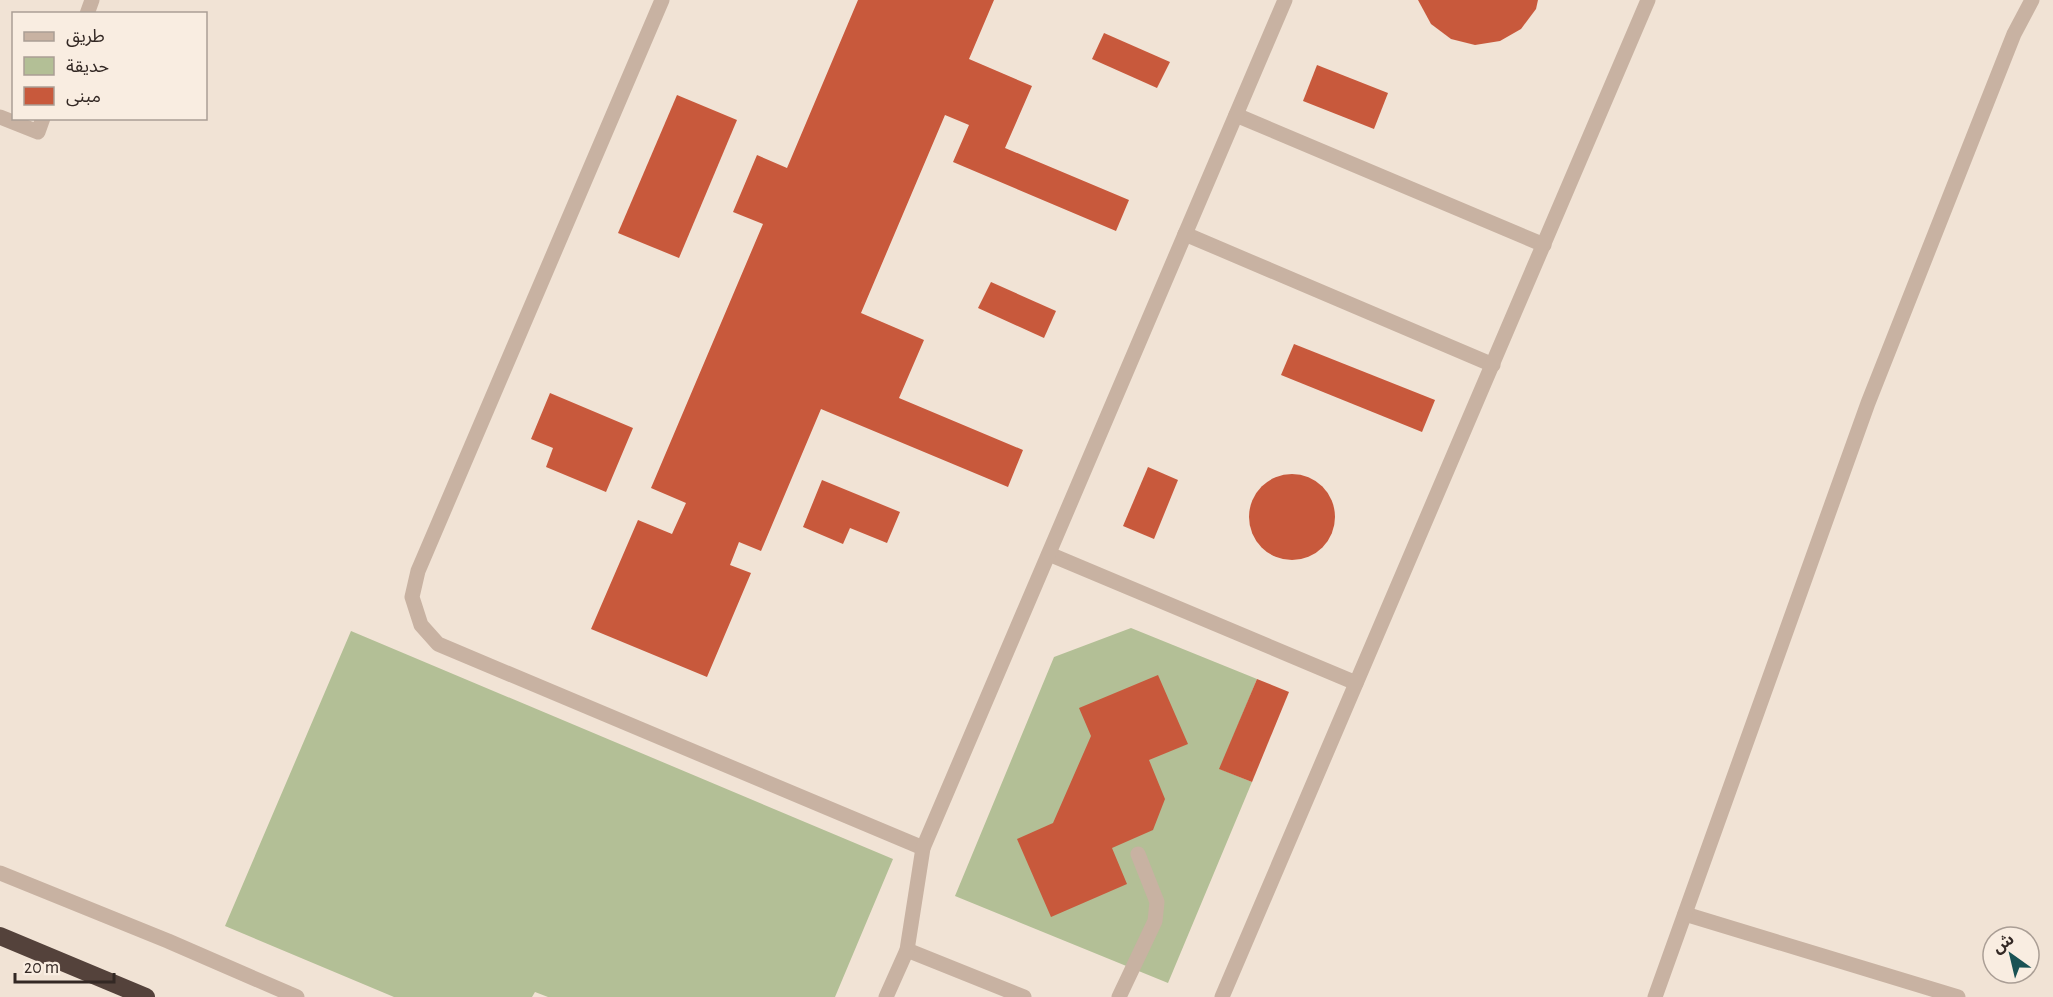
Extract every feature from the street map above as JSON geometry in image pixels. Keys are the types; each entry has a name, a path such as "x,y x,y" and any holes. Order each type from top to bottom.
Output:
{"highway":[{"path":"0,936 146,997"}],"street":[{"path":"662,0 418,572 412,597 421,625 438,644 923,848"},
{"path":"886,997 908,950 923,848 1285,0"},
{"path":"1222,997 1648,0"},
{"path":"1655,997 1868,403 2014,34 2032,0"},
{"path":"1236,115 1544,245"},
{"path":"0,117 38,132 43,120"},
{"path":"1185,234 1493,364"},
{"path":"1049,554 1356,683"},
{"path":"1119,997 1155,921 1157,902 1138,854"},
{"path":"0,873 168,941 297,997"},
{"path":"1685,914 1958,997"},
{"path":"908,950 1024,997"}],"green space":[{"path":"1131,628 1257,679 1220,769 1252,782 1168,983 955,896 1054,657"},
{"path":"351,631 893,859 835,997 548,997 535,992 532,997 394,997 225,926"}],"building":[{"path":"858,0 994,0 969,59 1032,86 1005,148 1129,200 1116,231 953,162 969,125 945,115 861,313 924,340 899,398 1023,450 1008,487 821,409 761,551 739,542 730,565 751,573 707,677 591,629 638,520 672,534 686,503 651,488 763,224 733,212 757,155 787,168"},
{"path":"1418,0 1538,0 1536,9 1521,29 1500,41 1475,45 1451,39 1431,24"},
{"path":"1104,33 1170,62 1157,88 1092,59"},
{"path":"1317,65 1388,93 1374,129 1303,101"},
{"path":"677,95 737,120 679,258 618,233"},
{"path":"991,282 1056,311 1044,338 978,308"},
{"path":"1294,344 1435,400 1422,432 1281,375"},
{"path":"550,393 633,428 606,492 546,467 553,448 531,439"},
{"path":"1148,467 1178,480 1154,539 1123,526"},
{"path":"1292,474 1309,477 1323,486 1332,500 1335,517 1332,534 1323,548 1309,557 1292,560 1275,557 1261,548 1252,534 1249,517 1252,500 1261,486 1275,477"},
{"path":"822,480 900,512 887,543 850,528 843,544 803,527"},
{"path":"1158,675 1188,744 1149,760 1165,799 1153,830 1112,848 1127,884 1051,917 1017,839 1053,823 1091,736 1079,708"},
{"path":"1257,679 1289,692 1252,782 1219,769"}]}
